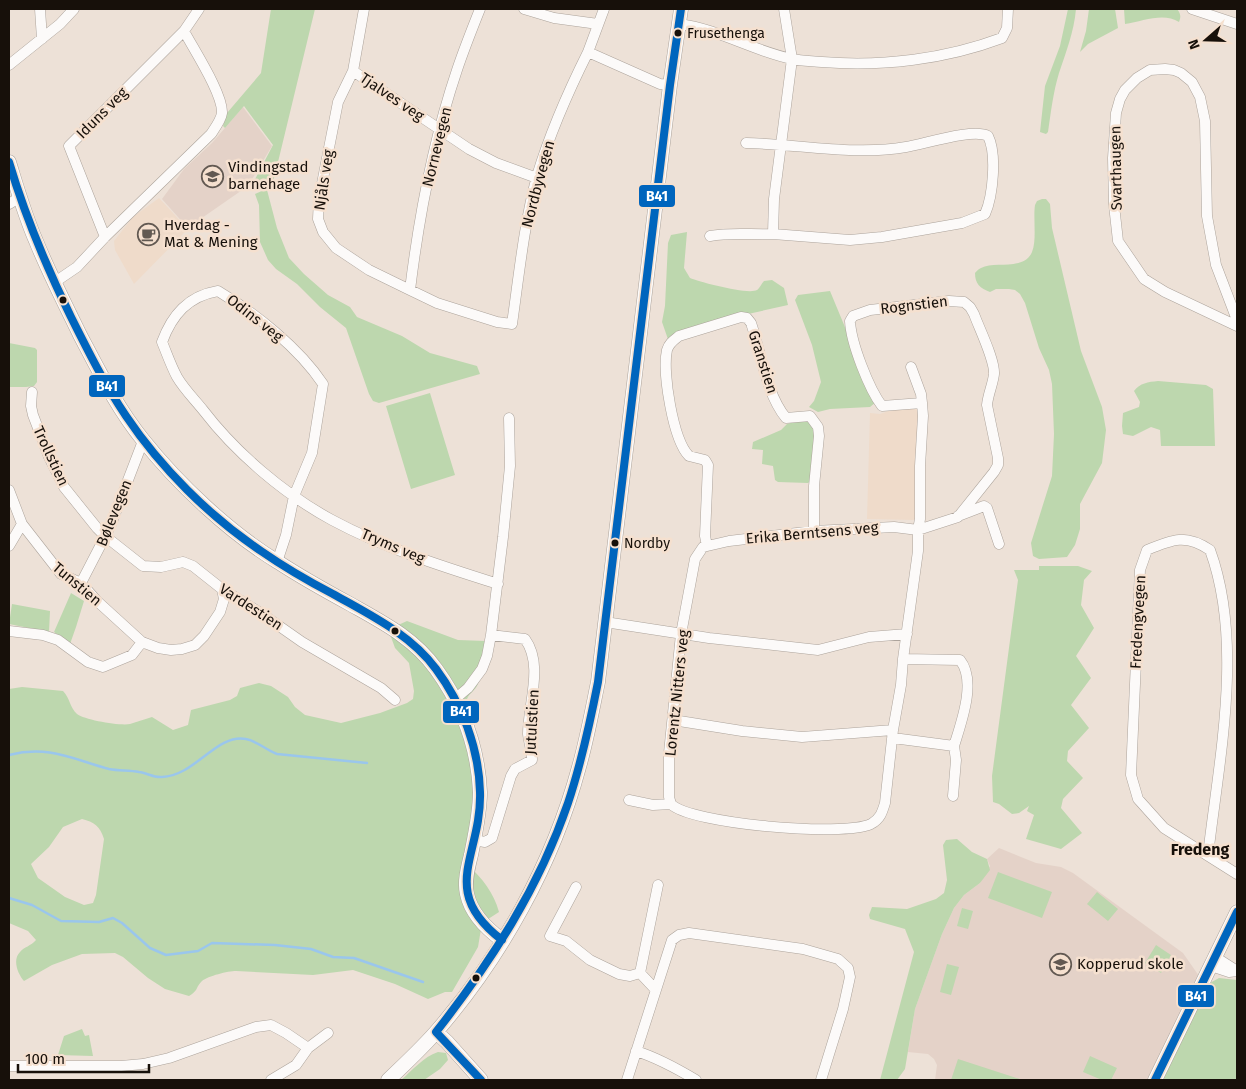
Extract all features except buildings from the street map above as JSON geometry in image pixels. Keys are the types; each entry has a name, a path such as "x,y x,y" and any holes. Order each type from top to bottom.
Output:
{"street":[{"path":"40,9 42,39"},
{"path":"9,66 60,24 74,9"},
{"name":"Iduns veg","path":"104,237 69,146 184,31 200,9"},
{"name":"Njåls veg","path":"364,9 353,71 338,102 319,199 318,219 323,232 336,248 369,270 410,290 446,305 497,322 512,324"},
{"name":"Nornevegen","path":"410,290 419,223 440,130 457,70 480,9"},
{"path":"524,9 554,18 598,24"},
{"name":"Nordbyvegen","path":"512,324 523,246 537,178 561,108 588,52 604,9"},
{"path":"388,1080 436,1032 460,1003 502,940 528,897 548,853 563,818 579,769 598,682 670,85 681,9"},
{"path":"773,234 774,199 792,59 784,9"},
{"path":"679,24 708,29 764,51 792,59 846,64 868,63 926,58 1002,38 1007,28 1008,9"},
{"path":"1192,9 1237,24"},
{"path":"55,282 77,267 104,237 211,134 222,115 221,104 214,87 184,31"},
{"path":"588,52 660,84 670,85"},
{"name":"Svarthaugen","path":"1237,320 1216,266 1207,216 1204,121 1200,96 1192,82 1181,73 1165,69 1150,70 1137,78 1125,90 1116,113 1113,158 1114,205 1118,241 1144,279 1165,292 1237,326"},
{"name":"Tjalves veg","path":"353,71 440,130 496,163 537,178"},
{"path":"710,236 728,233 742,235 773,234 850,240 882,238 962,223 985,214 988,207 993,167 991,142 988,136 980,133 904,147 859,150 746,143"},
{"path":"9,162 14,200 85,344 117,403 143,441 184,485 214,513 276,562 404,635 430,661 455,699 472,739 479,777 480,796 466,881 467,894 471,906 480,920 502,940"},
{"name":"Odins veg","path":"276,562 286,535 294,496 312,453 323,384 311,366 290,345 235,301 218,290 191,300 176,316 162,342 178,378 218,429 247,458 294,496"},
{"name":"Rognstien","path":"922,403 882,406 875,397 868,382 852,337 850,321 853,316 870,310 960,300 970,307 994,366 994,376 987,405 998,465 958,516"},
{"name":"Granstien","path":"707,546 705,536 708,465 705,460 689,456 680,443 669,402 667,350 671,342 679,336 741,317 747,318 751,323 767,378 777,405 786,418 810,416 818,427 819,436 814,486 814,531"},
{"path":"629,800 653,805 671,804 686,813 712,818 806,830 858,828 872,823 879,818 885,803 918,551 923,416 921,394 911,367"},
{"name":"Trollstien","path":"32,392 31,406 33,415 64,487 105,536"},
{"path":"455,699 468,688 482,669 492,635 510,466 509,418"},
{"name":"Bølevegen","path":"81,583 105,536 143,441"},
{"name":"Tunstien","path":"9,490 22,524 47,559 61,574 81,583 142,642 170,650 195,645 204,636 220,612 224,599 222,589"},
{"name":"Tryms veg","path":"294,496 332,520 388,546 437,565 498,584"},
{"path":"918,530 984,506 987,508 999,544"},
{"path":"9,546 22,524"},
{"name":"Erika Berntsens veg","path":"707,546 814,531 894,527 918,530"},
{"name":"Vardestien","path":"105,536 143,566 161,567 183,562 193,566 222,589 302,642 382,688 395,700"},
{"name":"Fredengvegen","path":"1208,855 1226,699 1227,630 1220,583 1210,550 1198,542 1183,539 1168,541 1148,550 1140,570 1130,775 1138,799 1164,828 1237,874"},
{"name":"Lorentz Nitters veg","path":"671,804 669,797 670,753 682,634 695,559 698,553 707,546"},
{"path":"605,622 682,634 818,650 869,637 907,634"},
{"path":"9,631 43,635 58,640 88,662 103,668 132,655 142,642"},
{"name":"Jutulstien","path":"474,840 485,842 492,838 511,776 515,769 532,760 528,732 534,681 531,652 525,639 492,635"},
{"path":"903,659 960,660 964,665 968,687 954,746 956,760 953,796"},
{"path":"673,720 742,731 802,737 893,734 954,746"},
{"path":"640,973 658,885"},
{"path":"576,887 550,936 566,942 590,960 619,974 630,976 640,973"},
{"path":"1155,1080 1237,912"},
{"path":"627,1080 672,940 679,935 689,933 803,949 838,959 848,968 850,977 821,1080"},
{"path":"1213,961 1237,971"},
{"path":"640,973 655,989"},
{"path":"9,1066 120,1066 143,1064 168,1058 256,1027 271,1025 308,1048"},
{"path":"436,1032 481,1080"},
{"path":"271,1080 296,1065 308,1048 328,1033"},
{"path":"636,1051 672,1065 696,1080"}],"shaded area":[{"path":"243,107 272,146 248,186 199,220 186,226 162,199 184,169 212,143"},
{"path":"159,198 188,229 134,284 115,250 114,241 133,217"},
{"path":"897,408 919,408 917,520 867,519 870,413 880,414"},
{"name":"Kopperud skole","path":"999,848 1036,863 1061,867 1073,873 1183,953 1199,976 1147,1080 935,1080 937,1065 934,1059 928,1054 908,1052 915,1009 942,934 954,908 964,895 980,883 990,866 987,859"}],"green space":[{"path":"271,9 315,9 271,191 267,190 277,228 289,258 328,295 350,307 357,317 402,336 430,353 477,366 480,374 379,403 373,401 346,328 320,307 297,284 276,269 268,260 260,242 259,205 255,194 264,190 251,187 273,145 244,106 225,128 223,126 227,113 261,73"},
{"path":"1068,9 1076,9 1075,17 1057,80 1048,132 1046,134 1040,132 1045,86 1060,46"},
{"path":"1089,9 1115,9 1118,28 1088,44 1080,52 1086,31"},
{"path":"1124,9 1177,9 1180,19 1179,22 1160,17 1125,24"},
{"path":"1046,199 1050,204 1052,228 1081,351 1102,407 1106,430 1102,463 1080,504 1080,529 1075,545 1067,557 1039,559 1033,556 1031,543 1052,476 1054,434 1052,384 1049,370 1020,294 1015,290 1009,289 996,289 990,292 977,283 975,273 987,266 1016,264 1028,258 1032,252 1034,241 1035,205 1037,201"},
{"path":"687,232 684,268 690,278 744,291 758,289 764,281 772,280 784,288 788,305 739,316 715,324 670,345 662,322 665,306 668,243 671,235"},
{"path":"830,291 876,402 870,407 830,409 818,412 809,407 814,401 821,382 812,345 795,300 798,295"},
{"path":"9,343 37,350 37,382 34,386 9,387"},
{"path":"1158,381 1206,385 1213,389 1215,446 1161,446 1160,430 1151,427 1133,436 1123,434 1123,413 1139,407 1140,402 1134,391 1148,382"},
{"path":"430,393 455,475 411,489 386,406"},
{"path":"806,419 816,431 813,478 808,483 778,482 775,480 773,466 762,464 763,450 752,449 753,442 781,430 787,424"},
{"path":"1039,566 1078,566 1092,571 1084,580 1081,605 1094,628 1076,656 1091,678 1071,705 1089,728 1068,751 1067,761 1083,778 1063,799 1061,808 1082,833 1061,849 1026,839 1034,815 1027,811 1029,806 1019,813 1012,814 999,804 993,802 992,776 1018,580 1014,570 1039,570"},
{"path":"71,593 84,601 70,644 54,632"},
{"path":"12,604 50,611 49,632 9,624"},
{"path":"407,621 458,640 486,641 479,682 468,696 466,702 484,769 468,865 487,886 499,912 482,923 478,947 452,992 445,992 428,999 395,984 353,970 313,975 236,971 218,974 205,979 189,996 165,989 115,953 82,954 52,965 24,981 18,971 16,959 22,950 36,940 28,931 9,923 9,689 22,687 63,691 75,712 81,716 119,724 130,724 152,717 173,730 188,725 191,710 230,700 237,696 240,688 259,683 271,686 288,697 295,707 305,715 341,723 380,713 413,699 414,691 409,663 395,648 391,637 396,626","holes":["82,819 93,823 101,831 104,839 96,895 93,903 84,905 65,897 38,878 31,864 49,847 63,827"]},
{"path":"957,839 972,852 987,859 990,870 980,883 964,895 954,908 942,934 915,1009 905,1069 897,1080 880,1080 914,952 905,929 870,919 869,915 872,907 907,909 936,899 944,893 947,880 943,845 946,840"},
{"path":"998,872 1052,892 1042,918 988,898"},
{"path":"1097,892 1118,909 1108,921 1087,904"},
{"path":"962,908 973,911 968,929 957,926"},
{"path":"1156,945 1171,955 1161,973 1145,963"},
{"path":"947,964 959,967 951,995 940,992"},
{"path":"1219,978 1237,980 1237,1080 1162,1080 1210,983"},
{"path":"82,1029 85,1036 89,1035 93,1056 58,1055 64,1036"},
{"path":"438,1052 446,1053 448,1060 440,1069 424,1080 401,1080 423,1060"},
{"path":"1090,1056 1117,1068 1111,1080 1102,1080 1083,1072"},
{"path":"958,1059 1023,1080 951,1080"}],"waterway":[{"path":"9,755 23,752 48,752 109,769 135,771 162,777 174,775 185,770 225,742 235,739 246,739 277,754 367,763"},
{"path":"9,898 32,905 61,921 99,922 113,918 122,923 150,948 166,955 198,951 212,943 275,945 311,949 333,957 354,958 423,982"}],"transit line":[{"name":"B41","path":"481,1080 436,1032 476,979 512,923 543,865 568,803 585,743 598,682 670,85 681,9"},
{"name":"B41","path":"9,162 37,241 71,317 111,392 126,416 155,454 187,490 242,537 287,568 402,635 426,657 454,697 467,727 479,776 479,815 467,871 467,888 471,905 482,922 502,940"},
{"name":"B41","path":"1155,1080 1237,912"}],"place":[{"name":"Frusethenga","path":"678,33"},
{"name":"Vindingstad barnehage","path":"212,176"},
{"name":"Hverdag - Mat & Mening","path":"148,234"},
{"name":"Nordby","path":"615,543"},
{"name":"Kopperud skole","path":"1061,964"}],"district":[{"name":"Fredeng","path":"1200,849"}]}
